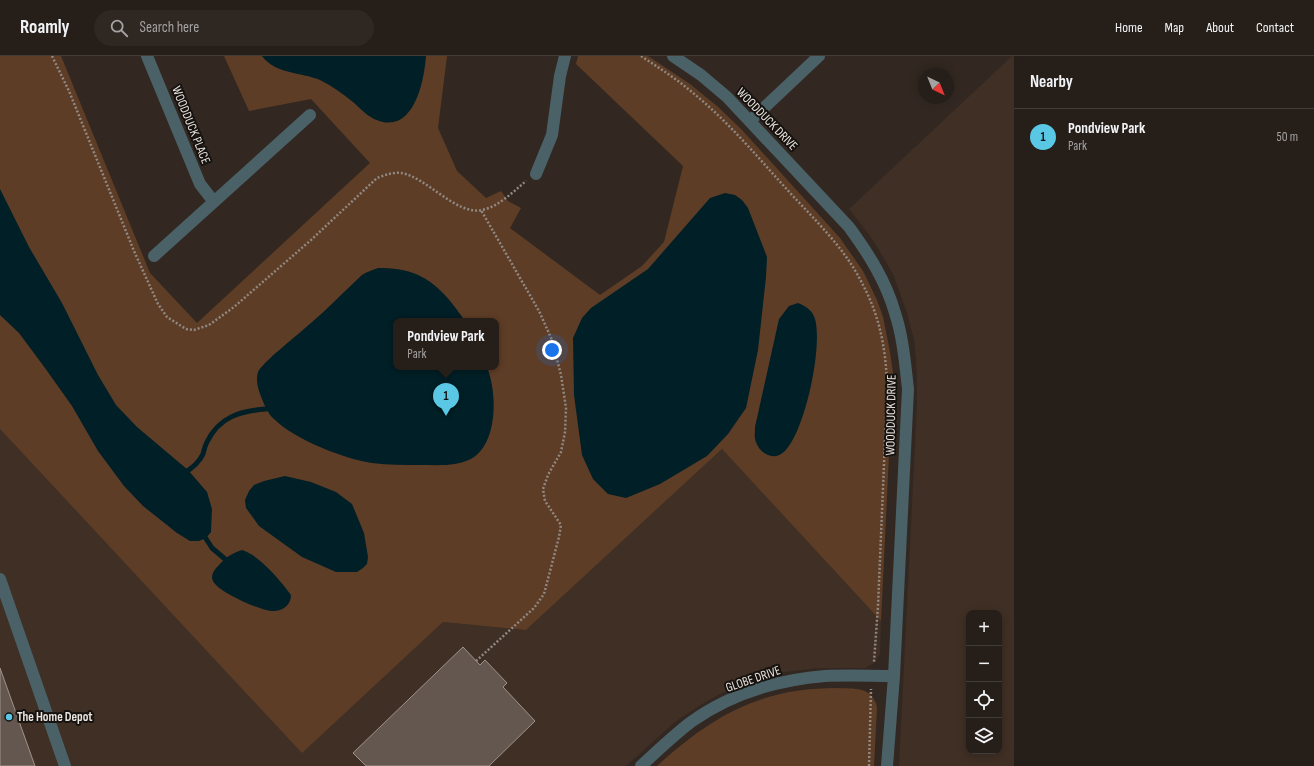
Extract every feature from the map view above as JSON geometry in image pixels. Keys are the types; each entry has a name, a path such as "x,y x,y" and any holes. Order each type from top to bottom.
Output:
{"street":[{"name":"WOODDUCK PLACE","path":"148,56 200,184 214,202"},
{"path":"536,174 552,135 560,76 565,56"},
{"name":"WOODDUCK DRIVE","path":"673,56 701,75 727,97 849,226 866,249 881,277 895,313 904,352 908,389 894,676 887,766"},
{"path":"750,121 820,56"},
{"path":"154,256 310,115"},
{"path":"0,579 65,766"},
{"name":"GLOBE DRIVE","path":"641,766 691,722 736,697 767,686 826,676 894,676"}],"path":[{"path":"52,56 69,91 134,251 158,304 167,317 186,329 194,330 209,325 234,307 311,240 377,178 389,174 402,173 415,178 469,210 481,210 505,198 536,174"},
{"path":"641,56 679,82 742,138 846,255 863,284 877,316 886,362 887,393 875,660"},
{"path":"476,661 534,608 544,594 561,525 545,501 543,489 548,475 560,452 565,432 566,408 561,375 552,340 539,311 481,210"},
{"path":"869,766 871,697"}],"shaded area":[{"path":"0,56 61,56 150,273 197,323 370,163 311,99 249,111 224,56 447,56 438,128 457,171 486,198 501,191 508,201 521,208 510,228 600,295 642,266 664,242 683,166 576,64 578,56 648,56 690,84 717,106 741,129 840,238 863,271 877,300 883,317 893,373 881,621 722,449 526,630 443,622 302,753 0,429"},
{"path":"1012,56 1014,56 1014,766 899,766 917,404 916,359 914,340 907,313 893,274 871,237 849,209"},
{"path":"0,429 302,752 443,622 526,630 722,449 881,621 880,654 874,663 865,668 819,668 785,672 753,680 720,694 676,721 626,766 0,766"},
{"path":"837,688 862,690 871,695 875,700 877,707 874,766 657,766 677,748 698,733 718,719 739,708 761,699 784,693 809,689"}],"water":[{"path":"262,56 426,56 423,80 414,104 407,114 398,121 387,123 374,119 333,87 324,82 313,77 281,69 267,62"},
{"path":"0,189 29,247 62,303 98,375 116,405 137,427 188,470 207,492 212,509 211,532 206,538 199,541 190,541 177,533 143,506 124,486 98,451 72,406 45,368 19,333 0,315"},
{"path":"725,193 735,195 742,200 748,208 767,257 758,350 746,408 728,434 707,456 660,484 626,498 608,494 593,479 582,455 574,395 573,338 582,318 591,308 648,269 710,198"},
{"path":"378,268 407,271 419,275 439,289 448,298 463,318 393,318 393,370 488,370 493,389 494,402 491,428 488,439 482,449 474,457 462,462 448,465 403,465 361,461 334,453 306,441 294,434 270,415 260,393 257,382 258,372 272,357 362,275"},
{"path":"798,303 809,309 815,319 817,332 814,368 805,408 792,441 781,454 772,456 764,453 758,446 755,439 755,427 779,319 789,306"},
{"path":"285,476 311,482 336,492 352,504 364,533 368,557 367,564 363,568 357,572 336,572 302,557 259,526 246,508 245,500 249,491 254,485"},
{"path":"242,550 249,553 262,563 287,589 291,595 291,599 286,607 273,611 259,608 231,595 213,581 213,572 221,562 232,554"}],"building":[{"path":"463,647 480,665 485,660 507,683 503,687 535,721 489,766 366,766 353,753"},
{"name":"The Home Depot","path":"0,668 35,766 0,766"}],"waterway":[{"path":"183,474 192,468 199,460 212,433 224,421 248,411 266,409"},
{"path":"203,534 212,548 225,559"}],"place":[{"name":"Pondview Park","path":"446,416"},
{"name":"The Home Depot","path":"9,717"}]}
